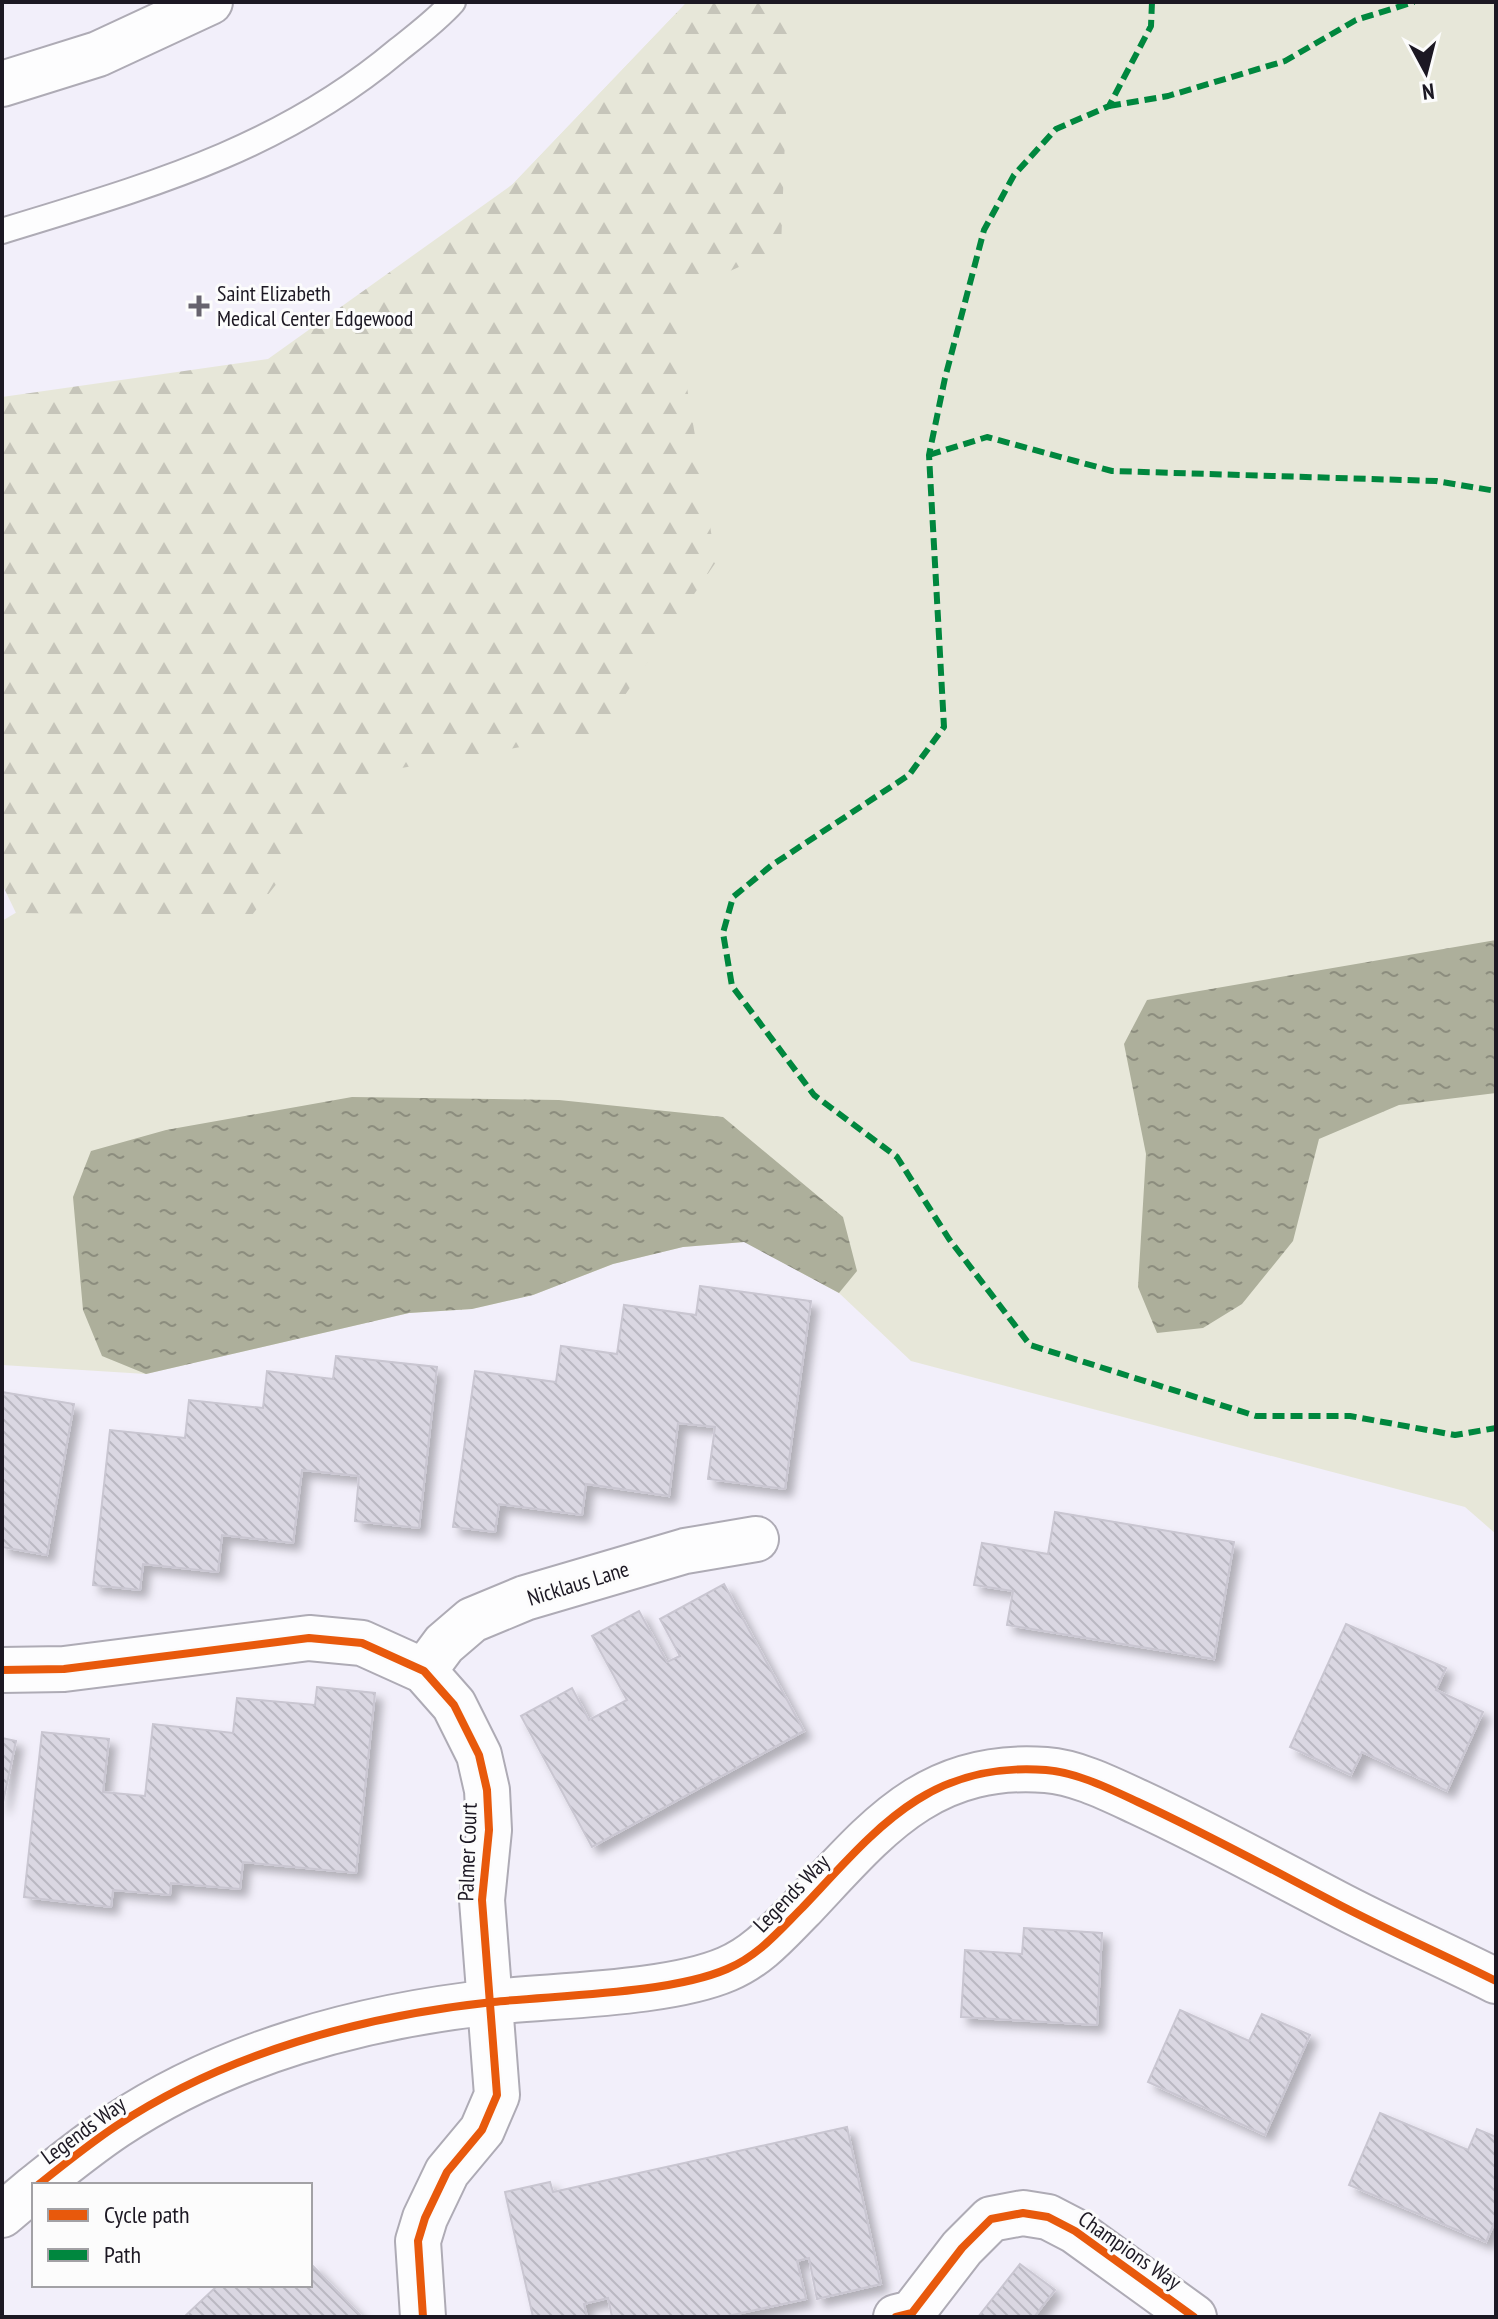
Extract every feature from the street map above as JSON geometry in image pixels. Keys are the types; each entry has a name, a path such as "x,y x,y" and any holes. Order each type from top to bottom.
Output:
{"street":[{"path":"2,84 98,54 210,2"},
{"name":"Nicklaus Lane","path":"424,1671 444,1644 472,1620 525,1598 685,1551 756,1539"},
{"name":"Palmer Court","path":"2,1670 64,1669 309,1638 362,1643 424,1671 454,1705 479,1755 487,1790 489,1830 482,1900 497,2095 482,2130 447,2172 425,2218 418,2241 423,2317"},
{"name":"Legends Way","path":"40,2183 114,2126 155,2102 237,2063 297,2042 406,2014 657,1985 724,1971 760,1951 888,1817 923,1792 962,1777 993,1771 1049,1770 1107,1788 1208,1834 1336,1903 1496,1981"},
{"name":"Legends Way","path":"2,2215 32,2189"},
{"name":"Champions Way","path":"896,2317 912,2313 962,2248 991,2219 1023,2213 1048,2217 1075,2231 1194,2317"}],"lane":[{"path":"2,231 166,181 251,147 356,85 451,3"}],"green space":[{"path":"687,2 1496,2 1496,1534 1465,1507 911,1361 839,1293 745,1242 683,1247 613,1264 533,1295 472,1309 409,1313 146,1374 2,1365 2,921 99,863 2,718"},
{"path":"687,2 790,2 781,248 672,297 716,562 599,733 362,775 252,915 16,913 2,884 2,397 268,359 513,184"}],"water":[{"path":"1496,940 1496,1093 1399,1105 1319,1139 1293,1241 1242,1304 1203,1328 1157,1333 1138,1287 1146,1154 1124,1044 1147,1000"},
{"path":"352,1097 559,1100 723,1117 843,1217 857,1271 839,1293 744,1242 683,1247 613,1264 533,1295 472,1309 409,1313 146,1374 102,1356 83,1310 73,1197 91,1151 166,1130"}],"building":[{"path":"700,1286 811,1301 785,1489 708,1479 715,1427 678,1423 669,1496 586,1484 582,1515 499,1504 495,1532 453,1527 475,1371 556,1382 561,1346 617,1354 624,1305 696,1315"},
{"path":"336,1356 437,1367 419,1528 355,1521 359,1476 302,1470 293,1543 222,1535 218,1572 143,1564 140,1590 93,1585 110,1430 185,1438 189,1400 263,1408 267,1371 333,1379"},
{"path":"2,1392 74,1404 47,1555 2,1547"},
{"path":"1055,1512 1234,1542 1214,1659 1007,1625 1013,1591 974,1585 982,1543 1048,1554"},
{"path":"724,1584 804,1731 592,1847 521,1716 572,1688 589,1720 627,1700 592,1636 639,1611 667,1662 680,1656 660,1619"},
{"path":"1346,1624 1446,1668 1436,1690 1483,1712 1447,1791 1362,1752 1351,1775 1290,1747"},
{"path":"317,1687 375,1693 356,1873 243,1862 240,1889 171,1883 170,1895 113,1890 111,1907 24,1897 42,1732 109,1739 103,1792 145,1796 153,1724 233,1733 237,1698 315,1705"},
{"path":"2,1738 16,1741 2,1807"},
{"path":"1024,1928 1102,1933 1097,2025 961,2017 965,1950 1022,1954"},
{"path":"1180,2010 1249,2041 1262,2014 1310,2035 1265,2135 1148,2082"},
{"path":"1380,2113 1468,2150 1477,2129 1496,2137 1496,2219 1486,2242 1349,2185"},
{"path":"847,2127 881,2284 817,2299 809,2258 797,2261 806,2299 723,2317 612,2317 608,2298 584,2304 587,2317 533,2317 505,2192 550,2182 553,2192"},
{"path":"1020,2264 1055,2290 1034,2317 978,2317"},
{"path":"312,2265 362,2317 184,2317 216,2287 312,2287"}],"marked path":[{"path":"1152,2 1151,26 1109,106 1056,129 1014,175 984,230 945,378 929,455 944,727 909,775 772,865 733,897 723,933 732,986 814,1095 897,1157 949,1239 1030,1345 1256,1416 1350,1416 1455,1435 1496,1428"},
{"path":"1109,106 1168,96 1285,61 1356,20 1414,2"},
{"path":"929,455 987,437 1112,471 1436,481 1496,491"}],"cycle path":[{"path":"2,1670 64,1669 309,1638 362,1643 424,1671 454,1705 479,1755 487,1790 489,1830 482,1900 497,2095 482,2130 447,2172 425,2218 418,2241 423,2317"},
{"path":"41,2183 106,2133 158,2100 249,2058 297,2042 345,2028 444,2008 645,1989 727,1969 767,1943 854,1853 907,1807 936,1789 968,1777 1004,1770 1057,1771 1104,1787 1496,1981"},
{"path":"896,2317 912,2313 962,2248 991,2219 1023,2213 1048,2217 1075,2231 1194,2317"}],"place":[{"name":"Saint Elizabeth Medical Center Edgewood","path":"199,306"}]}
